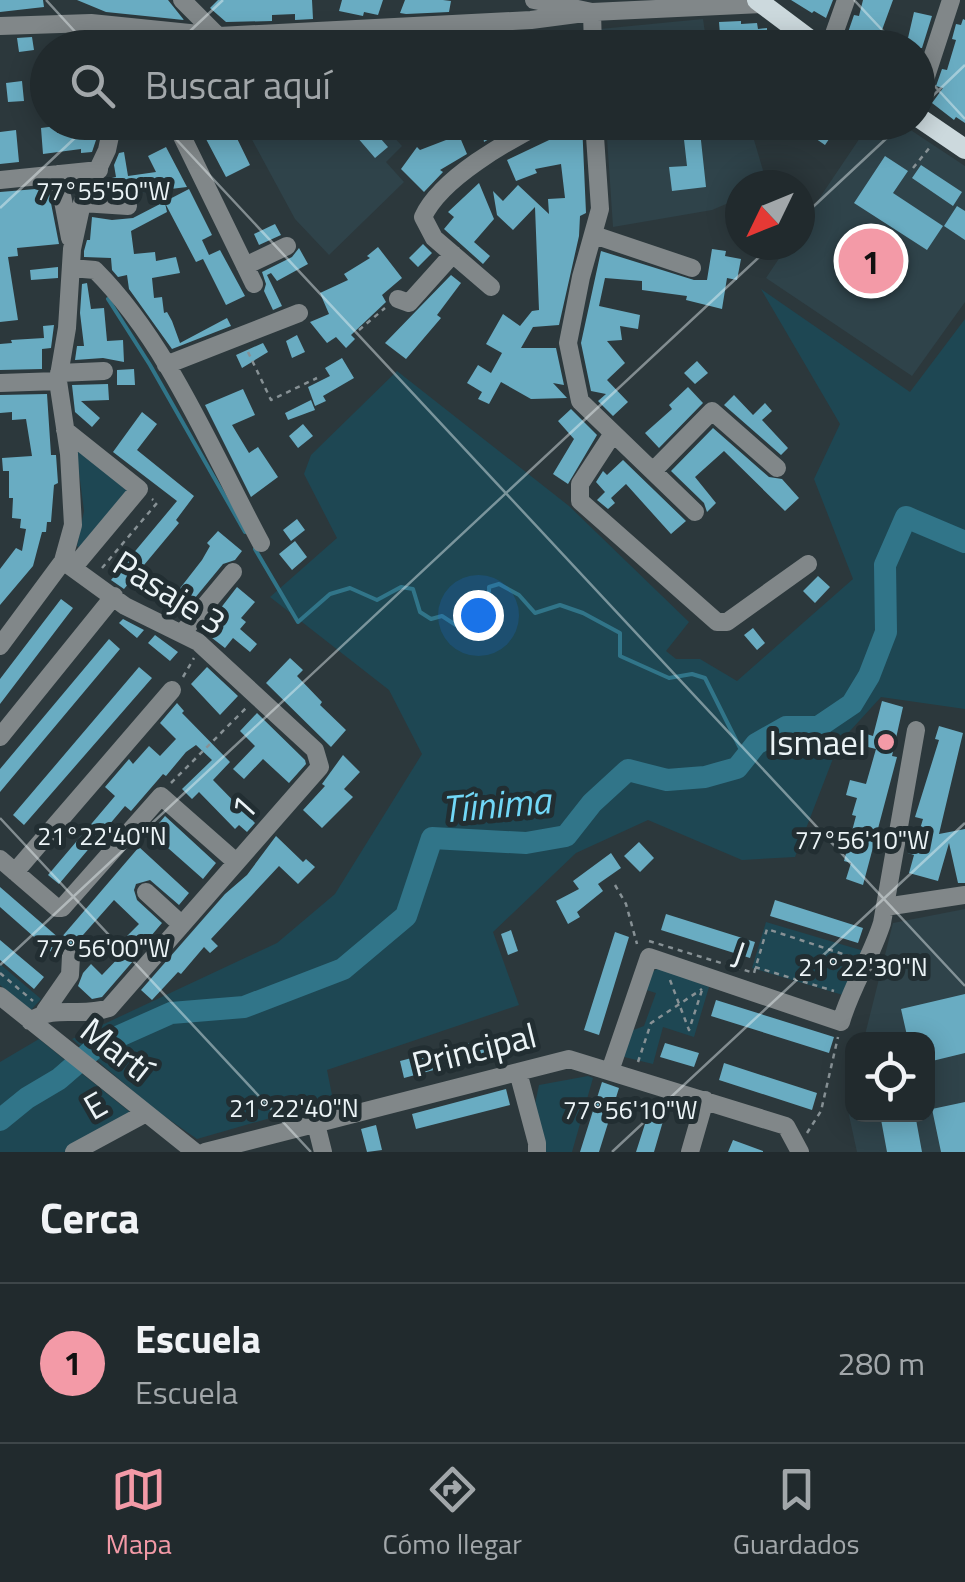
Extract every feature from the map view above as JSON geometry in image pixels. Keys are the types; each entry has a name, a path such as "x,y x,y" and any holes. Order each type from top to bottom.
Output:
{"main road":[{"path":"760,2 797,30"},
{"path":"935,128 965,150"}],"street":[{"path":"182,0 211,30"},
{"path":"534,0 592,12"},
{"path":"835,30 846,0"},
{"path":"935,47 950,0"},
{"path":"391,30 760,2"},
{"path":"592,12 592,30"},
{"path":"0,26 74,23 137,30"},
{"path":"68,564 73,525 58,377 67,328 72,248 82,202 99,170 108,140"},
{"path":"184,140 254,284"},
{"path":"491,286 434,238 423,217 432,199 516,140"},
{"path":"595,140 600,209 580,276 568,342 580,401 695,512"},
{"path":"0,180 99,170"},
{"path":"58,174 72,248"},
{"path":"82,202 128,206"},
{"path":"594,235 692,268"},
{"path":"245,266 286,246"},
{"path":"398,299 409,302 452,254"},
{"path":"71,268 95,270 122,298 166,366 261,543"},
{"path":"166,366 299,313"},
{"path":"0,383 104,371"},
{"path":"653,471 712,411 777,468"},
{"path":"0,646 68,564 139,489 66,430"},
{"path":"612,434 580,484 580,501 717,622 727,622 808,564"},
{"name":"Pasaje 3","path":"68,564 166,628 190,637 315,750 320,767"},
{"path":"190,637 233,572"},
{"path":"0,737 114,596"},
{"path":"16,872 172,690"},
{"path":"841,1022 848,996 873,950 885,907 916,730"},
{"name":"1","path":"40,1021 108,1008 320,767"},
{"path":"0,859 57,908 62,908 161,796 236,862"},
{"path":"146,892 182,925"},
{"path":"885,907 965,895"},
{"path":"40,1021 66,985 70,956"},
{"name":"J","path":"610,1071 649,958 841,1022"},
{"name":"Martí","path":"0,996 40,1021 194,1152"},
{"name":"Principal","path":"205,1152 569,1059 786,1126 799,1150"},
{"path":"518,1072 536,1152"},
{"path":"690,1152 705,1100"},
{"name":"E","path":"84,1150 146,1113"},
{"path":"316,1124 323,1152"}],"path":[{"path":"914,168 934,143"},
{"path":"359,330 398,299"},
{"path":"240,336 271,400 316,378"},
{"path":"91,580 157,503 139,489"},
{"path":"172,690 195,658 190,637"},
{"path":"161,796 181,770 259,697"},
{"path":"615,884 626,904 637,944"},
{"path":"667,970 689,1030 702,989"},
{"path":"0,973 40,1021"},
{"path":"633,1078 651,1023 710,984"},
{"path":"799,1150 821,1111 841,1022"}],"shaded area":[{"path":"703,19 705,30 600,30"},
{"path":"252,140 397,140 402,146 386,162 404,182 329,255 295,219"},
{"path":"607,140 754,140 763,170 725,170 725,204 613,227"},
{"path":"859,140 926,140 965,166 965,302 912,376 766,278 778,260 815,260 815,205"},
{"path":"761,289 910,392 965,319 965,709 881,697 839,743 795,857 742,860 648,820 576,853 493,932 519,1005 327,1070 333,1100 197,1139 154,1109 72,1039 277,943 335,894 422,754 389,690 270,597 337,538 304,474 311,455 397,371 569,506 689,622 666,651 676,659 700,659 737,681 853,579 814,479 840,424"},
{"path":"76,449 128,490 80,548 77,546 84,511"},
{"path":"965,909 965,1152 857,1152 850,1122 935,1122 935,1032 866,1032 893,923"},
{"path":"766,922 864,951 843,995 752,968"},
{"path":"0,964 41,999 31,1010 0,985"},
{"path":"658,968 709,987 694,1037 663,1027 653,1064 620,1056 628,1032 644,1026 656,993 643,989 648,975"},
{"path":"39,1039 136,1117 73,1152 0,1152 0,1062"},
{"path":"593,1078 572,1152 545,1152 535,1104 539,1085"}],"building":[{"path":"0,0 43,0 44,7 0,12"},
{"path":"77,0 168,0 184,20 106,12"},
{"path":"218,0 312,0 313,19 295,20 295,14 272,15 272,21 226,22 210,8"},
{"path":"342,0 383,0 378,15 364,12 363,16 339,11"},
{"path":"405,0 451,1 449,12 406,14 400,13"},
{"path":"791,0 833,0 826,18"},
{"path":"863,0 893,0 882,30 849,30 854,15 859,16"},
{"path":"914,12 932,16 928,30 910,30"},
{"path":"965,20 965,123 956,117 954,120 935,105 943,88 936,86 942,69 947,70 956,40 952,39 956,24"},
{"path":"719,22 757,23 758,29 767,30 720,30"},
{"path":"30,37 30,51 19,52 17,38"},
{"path":"22,81 24,101 8,102 6,83"},
{"path":"16,130 19,162 0,164 0,132"},
{"path":"42,140 96,140 92,152 81,153 81,149 43,154"},
{"path":"206,140 238,140 250,165 226,177"},
{"path":"360,140 382,140 388,147 375,158"},
{"path":"446,140 461,140 467,154 440,170 443,172 424,192 401,169 417,147 420,150"},
{"path":"549,140 583,140 586,213 580,216 559,325 533,327 521,348 556,348 564,385 553,383 567,398 531,399 501,382 489,404 478,399 482,392 467,383 478,365 491,373 502,353 486,344 503,314 520,326 532,311 539,310 535,207 513,230 497,215 493,191 503,201 518,185 549,214 548,199 565,198 561,164 535,169 537,173 516,181 507,160"},
{"path":"684,140 701,140 706,187 672,191 669,167 687,166"},
{"path":"166,147 187,187 130,194 101,192 108,179 116,177 114,165 119,153 124,152 128,176 156,172 148,156"},
{"path":"885,156 908,171 893,193 943,226 927,250 854,203"},
{"path":"921,165 962,192 953,206 912,178"},
{"path":"479,183 494,219 474,242 490,256 483,264 444,229 454,217 448,212"},
{"path":"48,188 59,244 17,248 18,256 8,257 18,320 0,322 0,192"},
{"path":"189,189 212,235 202,240 209,255 220,250 245,296 226,305 203,259 196,262 165,203 167,212 131,231 134,254 155,252 156,261 176,257 180,273 152,278 154,298 162,297 164,313 172,321 180,343 227,318 231,326 172,349 129,289 127,275 118,277 112,270 111,258 84,257 84,251 90,240 92,217 133,218"},
{"path":"957,206 965,211 965,240 944,226"},
{"path":"275,224 281,235 259,245 254,234"},
{"path":"423,244 432,253 418,267 409,258"},
{"path":"378,247 402,278 382,295 386,302 351,335 355,339 346,348 336,337 327,343 310,322 329,314 320,293 348,280 344,274 370,258 367,256"},
{"path":"299,248 308,264 277,281 271,273 267,275 282,306 273,310 264,291 262,272 292,257"},
{"path":"712,249 725,251 725,260 741,260 737,280 727,278 722,309 686,300 687,296 642,290 642,281 605,278 599,306 640,315 638,329 620,326 622,340 607,341 625,363 607,380 628,402 613,416 598,401 606,394 591,391 581,343 601,251 694,280 707,280"},
{"path":"58,267 58,278 31,280 30,270"},
{"path":"451,275 461,283 437,315 441,318 406,359 385,343"},
{"path":"87,283 91,309 104,308 107,341 123,340 124,362 103,358 75,360 77,346 84,346 80,313 82,284"},
{"path":"54,325 51,348 42,349 42,369 0,370 0,344 44,338 43,326"},
{"path":"297,335 305,352 292,358 286,341"},
{"path":"263,343 268,352 242,368 236,355"},
{"path":"342,358 354,378 323,396 326,401 315,406 308,387 330,376 325,368"},
{"path":"697,361 708,373 695,384 684,373"},
{"path":"134,369 135,385 117,385 117,370"},
{"path":"108,384 109,400 81,401 100,418 92,427 75,412 72,385"},
{"path":"688,387 703,403 659,448 645,433 672,409 669,405"},
{"path":"243,389 255,415 232,425 249,453 258,447 278,477 251,497 205,405"},
{"path":"47,394 51,455 56,455 58,483 54,485 51,522 42,532 33,566 0,605 0,569 16,548 22,551 26,529 20,528 21,519 12,518 9,471 3,471 2,458 32,456 26,419 12,420 12,412 0,413 0,395"},
{"path":"734,395 753,415 765,403 772,411 762,420 788,448 781,455 724,405"},
{"path":"311,400 315,410 288,420 285,413"},
{"path":"571,409 597,435 568,484 553,474 574,439 558,421"},
{"path":"142,412 157,424 137,450 194,496 176,520 179,523 124,589 111,580 177,501 113,452"},
{"path":"303,424 313,436 298,448 289,436"},
{"path":"713,428 769,477 782,479 799,498 785,511 724,451 695,477 716,503 707,512 704,503 671,471"},
{"path":"623,460 686,521 671,534 626,484 611,498 615,503 608,509 597,500 605,492 596,482 603,471 607,475"},
{"path":"297,519 305,530 291,541 283,530"},
{"path":"218,531 242,551 235,560 223,564 180,616 167,605 202,560 210,546 207,543"},
{"path":"295,541 307,557 292,570 279,554"},
{"path":"818,576 830,587 815,603 803,591"},
{"path":"237,587 255,602 241,618 246,622 240,629 257,644 250,652 233,638 225,648 203,631"},
{"path":"61,599 73,608 0,704 0,679"},
{"path":"123,619 144,630 137,638 119,623"},
{"path":"753,628 765,643 757,650 744,635"},
{"path":"155,635 178,652 170,661 148,643"},
{"path":"109,639 120,649 0,792 0,769"},
{"path":"290,658 303,670 297,676 346,730 331,747 266,683"},
{"path":"139,667 152,678 24,825 13,815"},
{"path":"207,667 238,696 220,715 191,684"},
{"path":"882,701 903,707 892,756 897,757 863,885 846,879 851,863 844,861 857,798 846,795 850,780 866,784 876,749 856,744 860,732 873,736"},
{"path":"177,703 230,762 213,780 255,823 247,832 239,825 235,829 199,792 192,799 182,789 212,760 196,745 166,776 163,774 131,811 125,806 59,884 48,875 115,796 105,787 129,759 133,764 149,746 160,756 176,739 160,723"},
{"path":"257,713 305,760 306,764 289,783 263,759 244,779 233,769 255,746 240,731"},
{"path":"939,726 963,733 939,834 965,829 965,883 958,883 949,843 938,881 909,873 914,855 908,853 923,819 915,817 939,740 935,739"},
{"path":"343,755 360,772 344,789 353,797 322,828 303,810 325,786 322,784"},
{"path":"165,816 216,863 203,879 151,833"},
{"path":"276,836 303,862 306,859 315,867 298,884 279,866 211,939 218,946 210,953 204,947 152,1000 141,990 225,894 247,875"},
{"path":"639,842 654,858 640,872 624,856"},
{"path":"139,847 189,893 179,905 150,880 136,884 137,900 162,923 140,949 127,936 139,924 114,900 75,944 61,948 58,958 0,907 0,887 60,939"},
{"path":"611,853 621,868 598,884 603,891 577,912 580,917 568,924 556,901 579,889 573,881"},
{"path":"775,900 863,928 858,943 770,916"},
{"path":"666,914 755,942 750,958 661,930"},
{"path":"511,930 518,951 508,955 501,934"},
{"path":"615,932 629,937 599,1035 584,1030"},
{"path":"0,940 44,977 34,989 0,960"},
{"path":"125,951 134,960 102,997 92,999 78,986 91,964 102,975"},
{"path":"965,994 965,1053 935,1060 935,1032 906,1032 901,1009"},
{"path":"716,1000 834,1037 829,1053 711,1016"},
{"path":"527,1028 531,1044 404,1078 400,1061"},
{"path":"665,1043 699,1053 694,1067 660,1057"},
{"path":"724,1063 817,1093 812,1110 719,1080"},
{"path":"602,1082 619,1088 599,1152 580,1152"},
{"path":"506,1089 510,1105 416,1129 412,1114"},
{"path":"653,1099 668,1104 654,1152 636,1152"},
{"path":"965,1102 965,1152 941,1152 935,1108"},
{"path":"881,1122 916,1122 922,1152 887,1152"},
{"path":"376,1125 382,1150 367,1152 361,1129"},
{"path":"733,1140 763,1151 763,1152 728,1152"}],"waterway":[{"path":"108,299 245,532"},
{"name":"Tíinima","path":"0,1120 59,1079 97,1046 171,1013 244,1007 343,969 406,916 432,838 526,843 566,836 592,803 628,770 667,780 705,777 737,768 756,744 786,727 818,727 852,704 869,676 886,632 885,565 906,517 965,542"},
{"path":"255,549 298,622 330,594 350,588 377,600 401,587 413,589 420,612 431,619 442,616 465,631 483,612 489,587 499,584 519,595 535,613 560,605 583,613 620,633 620,656 669,678 692,674 705,678 745,758"}],"place":[{"name":"Escuela","path":"871,261"},
{"name":"Ismael","path":"886,742"}]}
